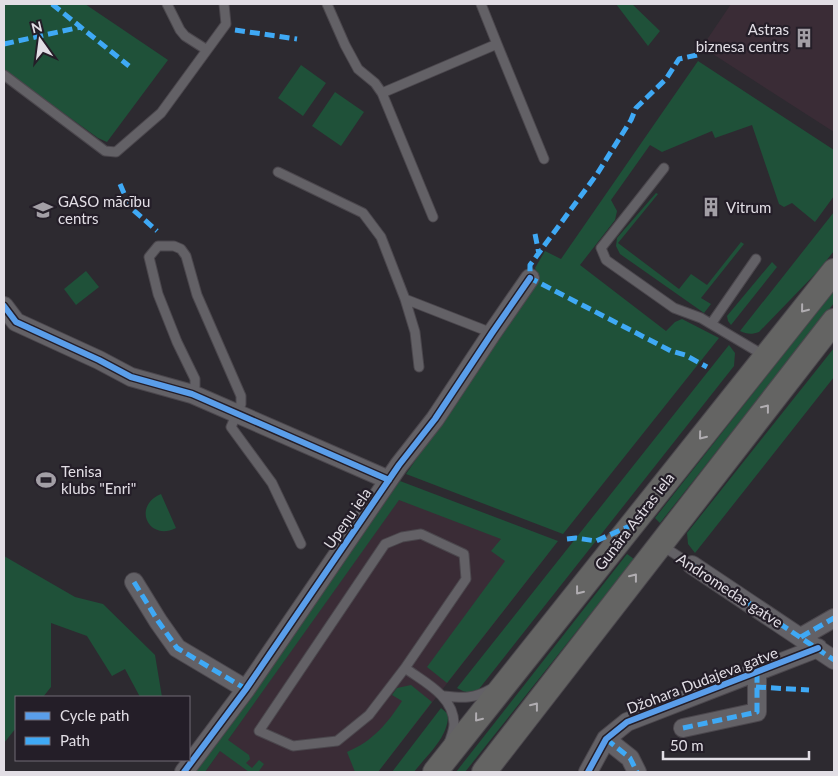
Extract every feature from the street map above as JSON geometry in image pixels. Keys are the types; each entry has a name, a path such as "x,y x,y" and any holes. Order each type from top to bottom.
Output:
{"main road":[{"name":"Gunāra Astras iela","path":"441,765 834,272"},
{"path":"484,772 834,321"},
{"path":"632,524 660,544"}],"street":[{"name":"Upeņu iela","path":"184,772 246,689 322,575 399,465 435,419 530,278"},
{"path":"4,306 16,322 99,360 131,377 192,394 390,480"},
{"name":"Andromedas gatve","path":"692,565 801,636 834,660"},
{"path":"134,582 177,648 246,689"},
{"path":"801,636 834,618"},
{"name":"Džohara Dudajeva gatve","path":"588,772 606,740 627,722 818,648"},
{"path":"683,728 757,712 756,672"},
{"path":"606,740 630,758 638,772"}],"lane":[{"path":"168,4 180,30 185,36 207,50"},
{"path":"4,74 105,151 116,152 161,113 226,24 224,4"},
{"path":"328,4 345,45 358,69 375,83 382,93 432,217"},
{"path":"481,4 544,159"},
{"path":"382,93 497,44"},
{"path":"664,168 601,248 606,260 674,308 701,318 766,357"},
{"path":"278,172 363,212 381,237 405,299 414,332 419,367"},
{"path":"192,394 195,379 177,342 158,294 149,257 158,246 174,246 181,249 186,256 197,295 241,396 242,404 231,427 272,483 301,544"},
{"path":"711,324 756,259"},
{"path":"405,299 492,333"},
{"path":"421,534 464,554 466,579 405,668 369,715 337,741 293,746 259,731 385,544 402,537 421,534"},
{"name":"Andromedas gatve","path":"660,544 692,565"},
{"path":"405,668 444,696 465,699 484,693 510,679"},
{"path":"441,765 454,724 451,710 444,696"}],"shaded area":[{"path":"731,4 834,4 834,132 702,47"},
{"path":"401,496 548,554 378,772 205,772"}],"green space":[{"path":"4,4 85,4 168,60 107,142 98,138 4,70"},
{"path":"616,4 632,4 660,31 648,46"},
{"path":"698,61 834,150 834,196 815,222 792,203 784,207 779,204 752,125 715,138 712,131 662,152 650,145 611,200 617,211 615,220 580,265 666,331 675,322 682,319 719,338 563,534 406,474 531,291 538,275 535,268 545,251 561,259"},
{"path":"301,65 326,83 303,116 278,98"},
{"path":"335,92 364,112 341,146 312,126"},
{"path":"656,193 658,194 618,243 679,289 691,274 707,285 741,242 744,244 701,298 711,304 704,313 620,254 616,246 617,238"},
{"path":"834,212 834,251 817,272 759,332 749,334 740,331"},
{"path":"772,262 777,267 731,325 727,316"},
{"path":"86,271 99,287 76,305 64,289"},
{"path":"834,290 834,303 660,523 655,518"},
{"path":"729,345 735,353 734,366 479,689 468,692 457,688"},
{"path":"834,348 834,377 695,553 688,544 687,533"},
{"path":"400,481 558,541 447,683 427,667 505,561 491,551 501,539 399,500 228,740 249,755 250,759 246,763 252,768 259,760 264,764 260,772 249,772 220,751 205,772 191,772"},
{"path":"161,494 176,528 166,531 151,527 147,521 146,514 147,506 152,499"},
{"path":"627,554 634,559 465,772 456,772"},
{"path":"4,556 75,597 103,604 155,655 162,696 139,696 125,669 112,676 87,636 51,623 51,687 44,696 15,696 15,729 4,743"},
{"path":"411,685 432,702 378,772 355,772 347,752 364,743 379,731 402,701 392,695 397,688"},
{"path":"441,708 448,714 447,722 445,730 436,745 414,772 392,772"}],"marked path":[{"path":"52,4 129,66"},
{"path":"4,44 81,27"},
{"path":"235,30 297,39"},
{"path":"697,55 679,59 666,79 636,108 631,120 597,174 530,265 530,278 671,351 685,355 707,367"},
{"path":"120,184 130,207 157,231"},
{"path":"535,234 539,254"},
{"path":"567,539 576,538 596,541 632,525"},
{"path":"692,565 834,660"},
{"path":"134,582 177,648 246,689"},
{"path":"801,637 834,618"},
{"path":"683,728 757,712 757,672"},
{"path":"756,687 809,690"},
{"path":"606,739 630,758 637,772"}],"cycle path":[{"path":"184,772 246,689 399,465 435,419 530,278"},
{"path":"4,306 16,322 99,360 131,377 192,394 389,480"},
{"path":"588,772 606,739 627,722 818,648"}],"place":[{"name":"Astras biznesa centrs","path":"804,38"},
{"name":"Vitrum","path":"711,207"},
{"name":"GASO mācību centrs","path":"43,210"},
{"name":"Tenisa klubs \"Enri\"","path":"46,480"}]}
